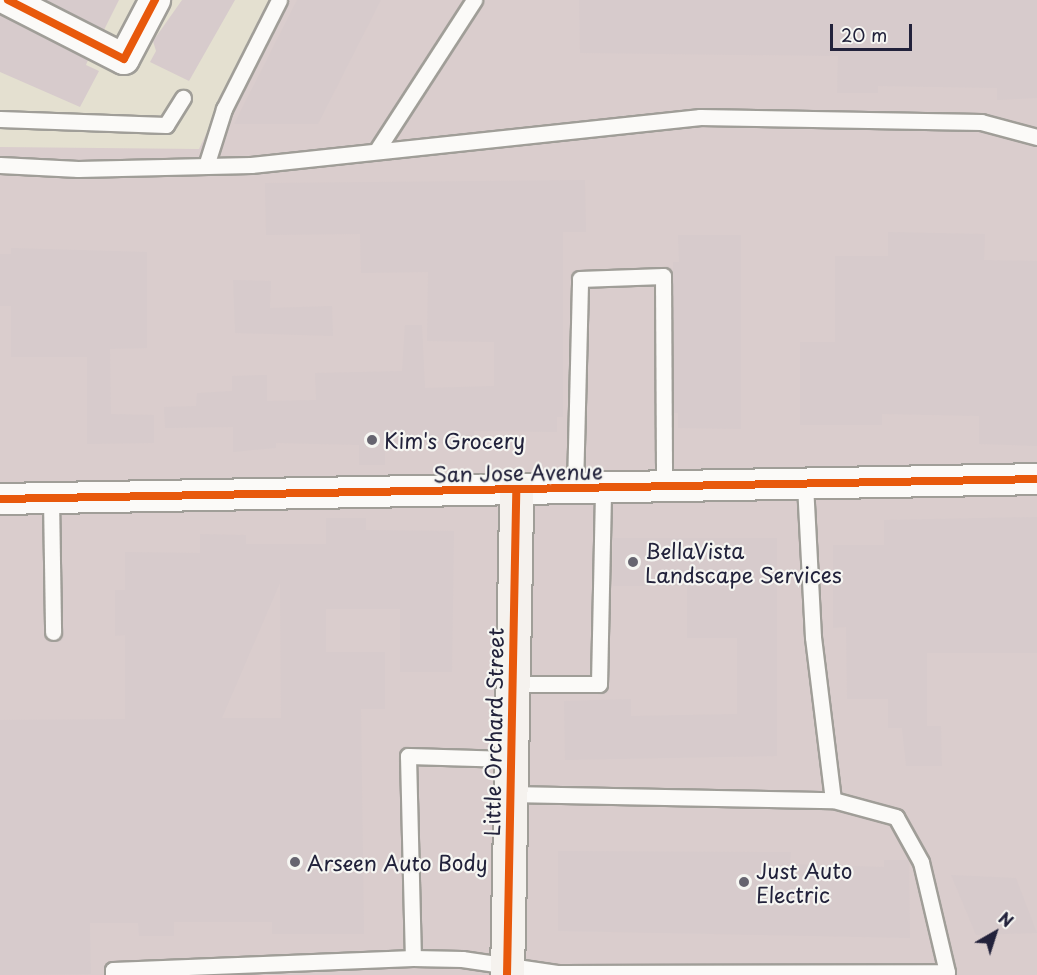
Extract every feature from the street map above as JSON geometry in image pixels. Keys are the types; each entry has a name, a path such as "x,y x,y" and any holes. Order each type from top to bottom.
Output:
{"street":[{"path":"8,0 124,59 155,0"},
{"name":"San Jose Avenue","path":"0,499 589,488 664,472 805,486 1037,479"},
{"name":"Little Orchard Street","path":"507,972 516,490"}],"lane":[{"path":"206,166 224,109 279,0"},
{"path":"377,150 474,0"},
{"path":"0,119 166,125 183,98"},
{"path":"0,165 206,166 700,117 981,122 1037,137"},
{"path":"512,684 599,684 589,488 576,458 580,279 663,276 664,472"},
{"path":"805,486 813,637 833,800"},
{"path":"51,498 53,632"},
{"path":"413,958 408,756 510,759"},
{"path":"113,975 113,970 205,971 413,958 462,959 507,972 947,972 921,862 896,817 833,800 509,794"}],"shaded area":[{"path":"270,0 1037,0 1037,975 0,975 0,147 199,149"}],"building":[{"path":"46,0 119,0 104,30"},
{"path":"182,0 235,0 189,81 150,62 156,51 153,41"},
{"path":"297,0 381,0 318,124 234,124"},
{"path":"579,0 1037,0 1037,98 997,100 997,88 878,86 878,93 837,93 838,56 580,53"},
{"path":"0,15 88,60 86,65 99,71 80,107 0,72"},
{"path":"585,180 586,232 563,232 563,417 557,417 557,432 474,431 475,444 385,442 385,465 359,465 359,445 276,443 276,448 233,452 233,427 165,428 164,407 196,406 197,393 232,391 232,376 267,375 267,401 316,400 315,373 402,371 405,325 422,325 425,388 494,386 494,342 427,341 428,272 361,273 360,234 266,235 265,183"},
{"path":"888,232 985,234 984,260 1037,261 1037,446 979,444 979,416 882,414 882,425 800,425 800,342 835,342 835,256 888,256"},
{"path":"678,235 741,235 741,429 678,428 678,413 673,413 673,262 679,262"},
{"path":"11,248 147,252 147,348 110,349 111,414 154,415 154,443 87,444 87,357 11,357 11,306 0,306 0,254 11,254"},
{"path":"233,280 271,281 270,308 332,306 333,336 235,333"},
{"path":"1037,517 1037,653 927,653 927,726 941,726 942,766 906,766 902,728 888,728 888,699 847,699 846,627 833,628 833,545 884,545 884,520"},
{"path":"326,518 366,518 366,530 454,531 452,672 400,672 400,609 326,609 326,652 385,652 385,709 361,709 364,934 272,934 272,922 174,922 174,936 139,936 138,923 90,923 91,974 0,975 0,720 125,719 125,635 115,636 115,590 125,590 125,552 200,553 200,534 246,535 246,544 326,544","holes":["280,583 281,718 222,718"]},
{"path":"613,538 777,538 777,756 565,760 564,701 631,699 631,716 737,714 737,638 687,638 687,586 613,586"},
{"path":"558,851 791,852 790,864 884,867 884,860 909,860 910,938 558,931"},
{"path":"951,875 1016,878 1037,933 976,935"}],"cycle path":[{"path":"8,0 124,59 155,0"},
{"path":"0,499 1037,479"},
{"path":"507,975 516,490"}],"place":[{"name":"Kim's Grocery","path":"372,440"},
{"name":"BellaVista Landscape Services","path":"633,562"},
{"name":"Arseen Auto Body","path":"295,862"},
{"name":"Just Auto Electric","path":"744,882"}]}
